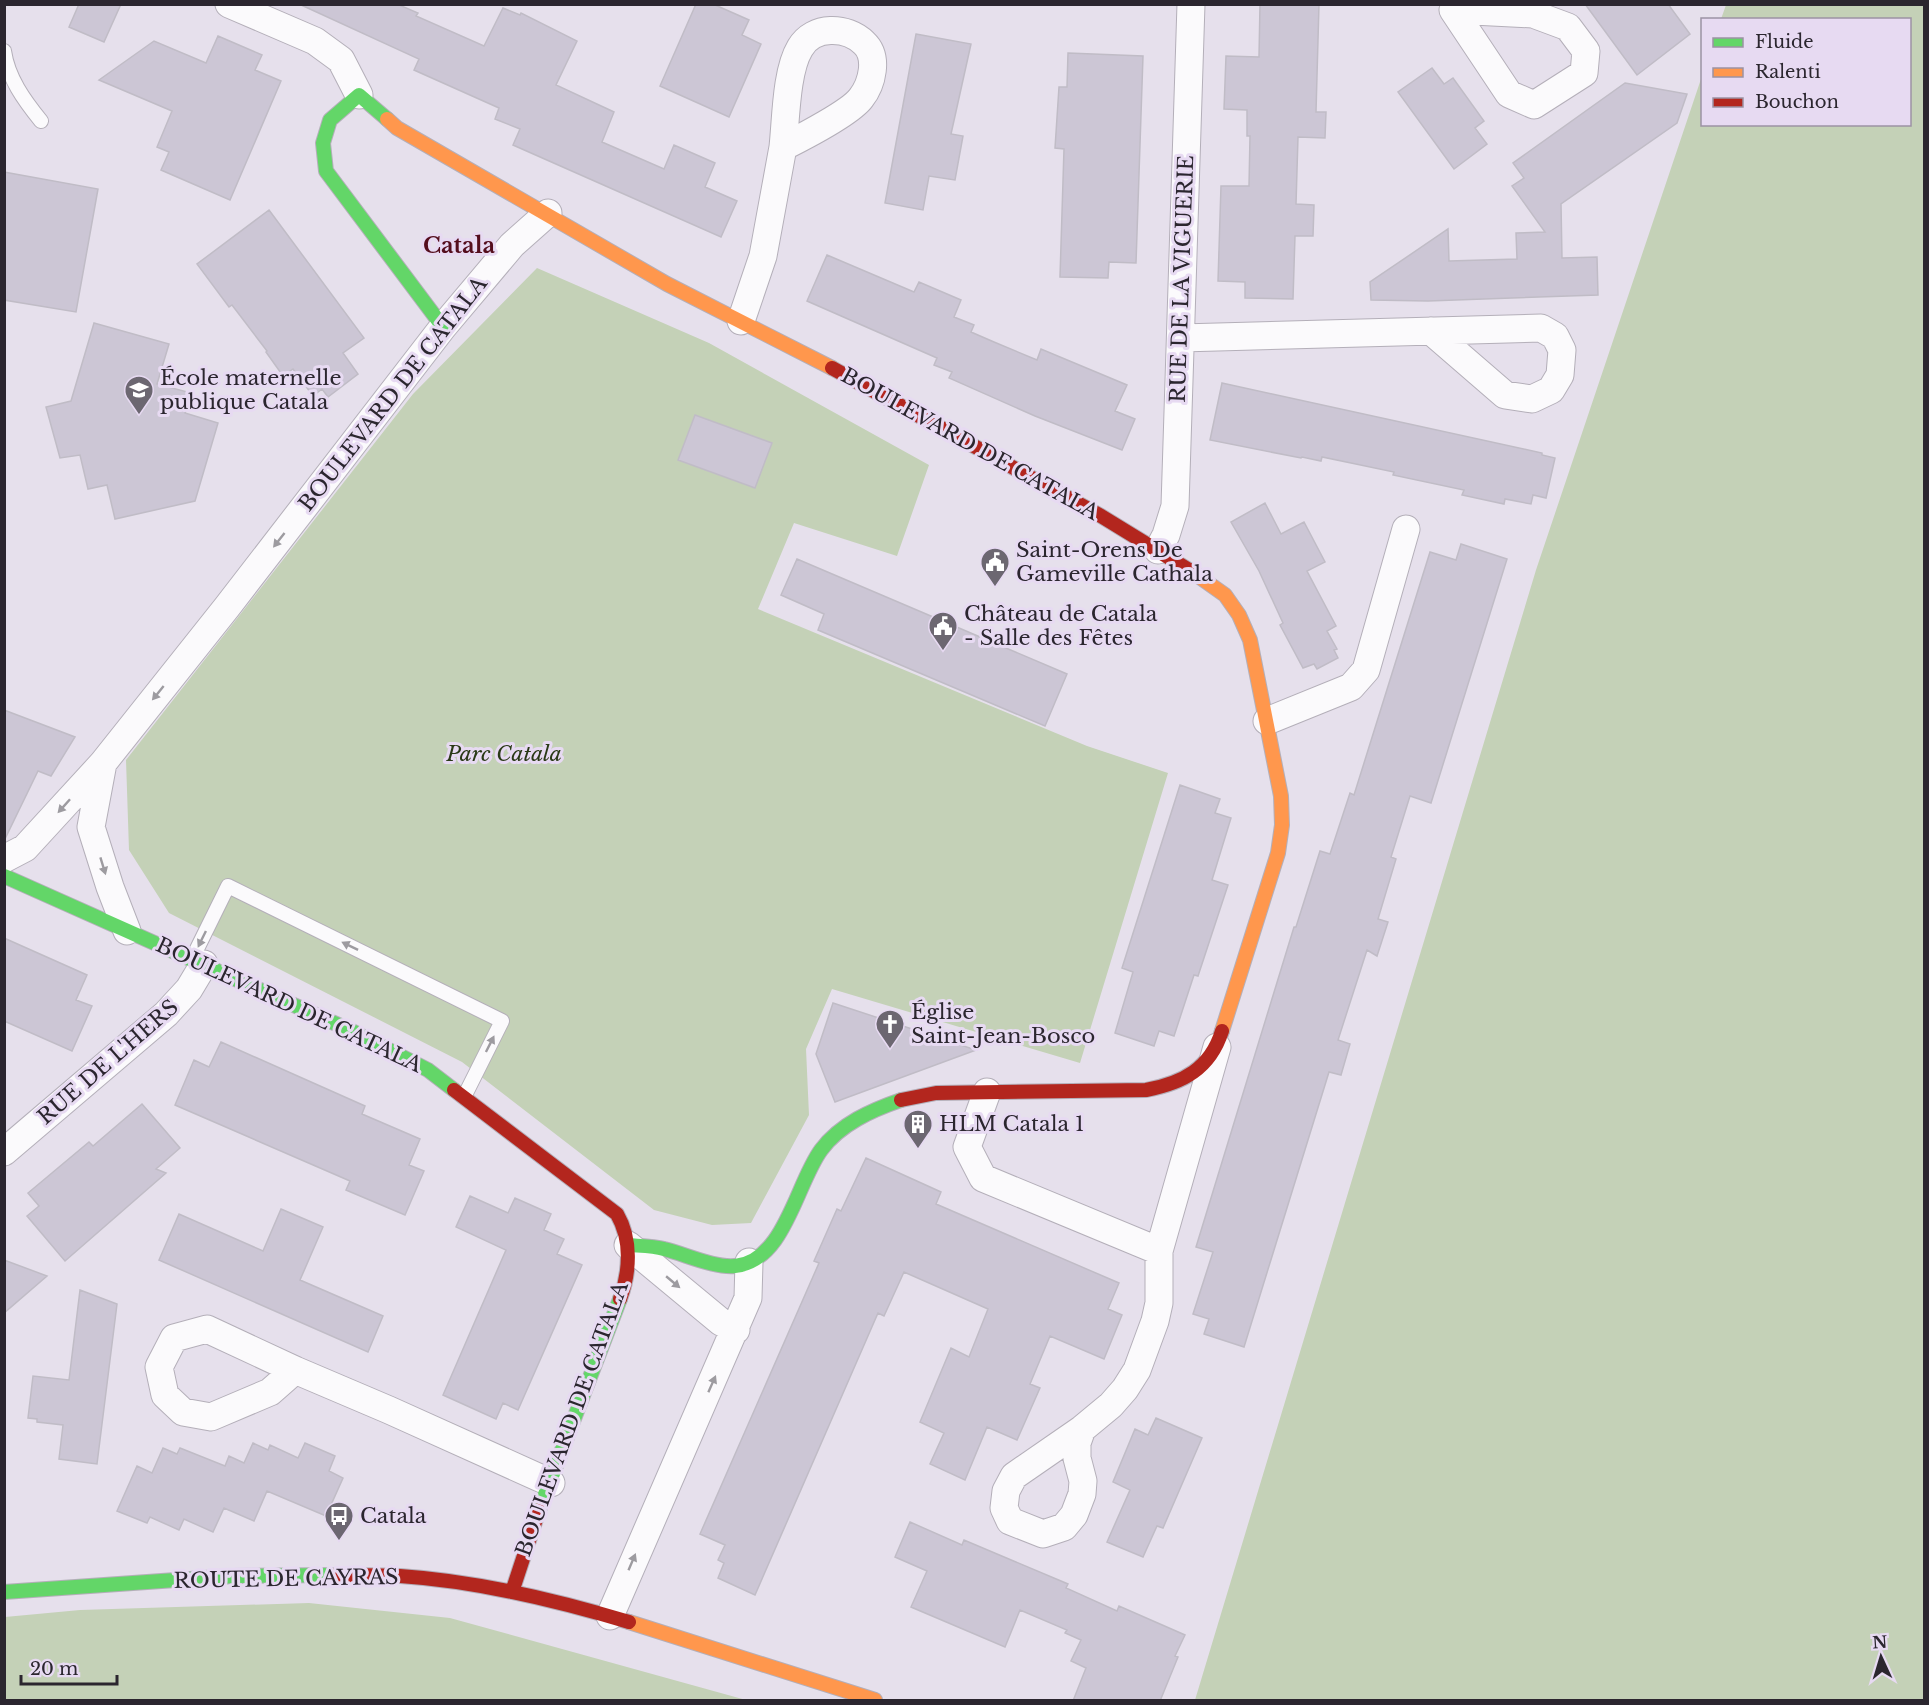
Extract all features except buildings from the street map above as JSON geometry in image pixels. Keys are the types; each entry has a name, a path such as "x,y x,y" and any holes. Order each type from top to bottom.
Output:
{"street":[{"path":"229,4 315,41 341,60 359,95 397,128 548,213"},
{"name":"RUE DE LA VIGUERIE","path":"1158,550 1166,535 1175,506 1189,6"},
{"path":"1451,7 1533,14 1568,27 1586,51 1584,73 1534,105 1509,94 1451,7"},
{"path":"359,95 330,120 323,143 326,171 443,327"},
{"path":"741,321 763,256 783,147"},
{"name":"BOULEVARD DE CATALA","path":"4,859 25,848 103,763 227,607 443,327 512,245 548,213 667,284 804,353 1024,474 1206,580 1225,595 1239,615 1250,640 1267,721 1281,796 1282,825 1278,854 1218,1043 1203,1066 1189,1077 1169,1086 1146,1090 936,1093 908,1097 859,1118 834,1135 820,1151 772,1244 760,1256 749,1262"},
{"path":"1181,338 1431,332"},
{"path":"1267,721 1351,687 1366,670 1406,529"},
{"name":"BOULEVARD DE CATALA","path":"103,763 92,827 110,887 128,931 341,1026 428,1070 617,1214 625,1228 628,1245 625,1285 535,1520 517,1570 512,1592"},
{"path":"4,876 128,931"},
{"name":"RUE DE L'HERS","path":"4,1152 166,1014 189,990 198,962"},
{"path":"1082,1429 1112,1405 1125,1389 1137,1370 1155,1321 1159,1303 1159,1251 1218,1043"},
{"path":"987,1092 967,1147 983,1178 1159,1251"},
{"path":"610,1616 748,1298 749,1262 735,1266 720,1265 662,1248 628,1245"},
{"name":"BOULEVARD DE CATALA","path":"628,1245 721,1322 736,1330"},
{"path":"295,1370 270,1392 211,1417 183,1412 165,1395 159,1367 174,1338 207,1329 551,1483"},
{"name":"ROUTE DE CAYRAS","path":"4,1592 233,1576 314,1574 402,1576 512,1592 565,1603 688,1639 875,1701"}],"lane":[{"path":"4,51 6,62 20,96 41,121"},
{"path":"198,962 228,886 502,1021 464,1097"}],"green space":[{"path":"1726,5 1924,5 1924,1700 1195,1700 1536,570 1701,79 1701,126 1911,126 1911,18 1721,18"},
{"name":"Parc Catala","path":"537,268 709,343 929,465 897,556 794,523 758,609 1087,746 1168,773 1080,1063 832,989 806,1049 809,1115 751,1223 712,1225 654,1210 462,1062 169,913 129,850 126,760 413,394"},
{"path":"309,1603 450,1618 746,1700 5,1700 5,1617 80,1610"}],"traffic: fast":[{"path":"387,119 359,95 330,120 323,143 326,171 443,327"},
{"path":"4,876 352,1031 428,1070 454,1090"},
{"path":"628,1245 660,1248 727,1266 752,1261 766,1251 778,1236 812,1165 829,1141 857,1119 901,1100"},
{"path":"539,1510 620,1299"},
{"path":"4,1592 233,1576 336,1575"}],"traffic: slow":[{"path":"387,119 397,128 667,284 832,368"},
{"path":"1194,573 1225,595 1239,615 1250,640 1281,796 1282,825 1278,853 1222,1031"},
{"path":"629,1622 875,1700"}],"traffic: jam":[{"path":"832,368 1101,516 1194,573"},
{"path":"901,1100 936,1093 1146,1090 1172,1083 1193,1072 1210,1055 1222,1031"},
{"path":"454,1090 617,1214 625,1234 628,1256 626,1278 620,1299"},
{"path":"512,1592 539,1510"},
{"path":"336,1575 400,1576 458,1582 545,1599 629,1622"}],"place":[{"name":"École maternelle publique Catala","path":"139,416"},
{"name":"Saint-Orens De Gameville Cathala","path":"995,588"},
{"name":"Château de Catala - Salle des Fêtes","path":"943,652"},
{"name":"Église Saint-Jean-Bosco","path":"890,1050"},
{"name":"HLM Catala 1","path":"918,1150"},
{"name":"Catala","path":"339,1542"}],"district":[{"name":"Catala","path":"459,245"}]}
